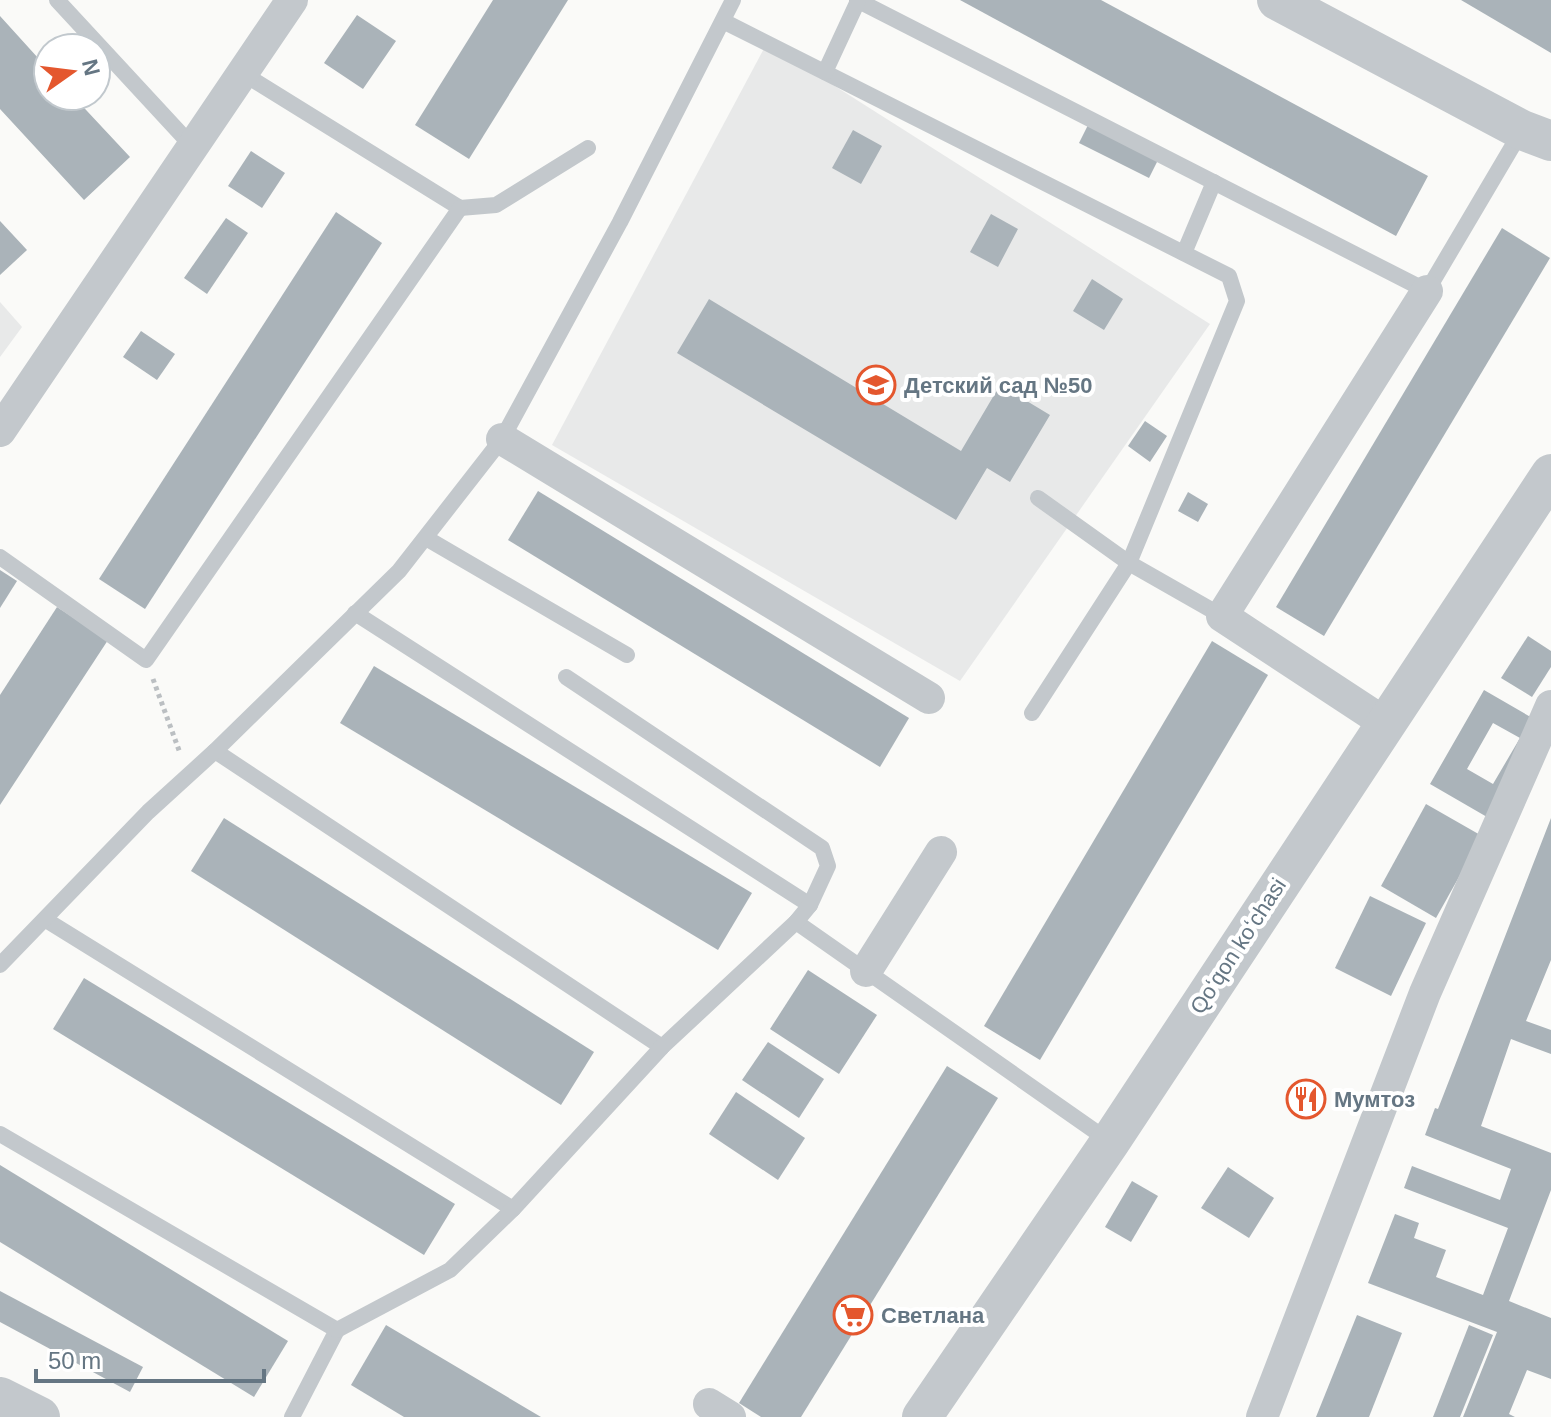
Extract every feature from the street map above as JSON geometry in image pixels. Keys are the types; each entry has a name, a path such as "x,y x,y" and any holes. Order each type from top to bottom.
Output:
{"street":[{"path":"0,431 292,0"},
{"path":"1277,0 1537,136"},
{"path":"1385,723 1222,616 1427,291"},
{"path":"502,439 929,698"},
{"name":"Qoʻqon koʻchasi","path":"922,1417 1110,1142 1551,474"},
{"path":"1262,1417 1425,993 1551,706"},
{"path":"866,971 941,852"},
{"path":"0,1397 40,1417"}],"lane":[{"path":"57,0 192,146"},
{"path":"0,965 188,774 399,571 502,439 620,222 733,0"},
{"path":"825,72 858,0 1427,291 1537,136"},
{"path":"723,21 1229,276 1237,301 1129,563 1032,713"},
{"path":"242,73 460,208 496,205 588,148"},
{"path":"1184,253 1214,182"},
{"path":"0,557 146,660 460,208"},
{"path":"1038,498 1129,563 1222,616"},
{"path":"426,538 627,655"},
{"path":"355,613 810,905"},
{"path":"292,1417 337,1330 450,1270 513,1209 662,1047 796,922 810,905 828,866 822,848 566,677"},
{"path":"215,751 662,1047"},
{"path":"46,920 513,1209"},
{"path":"796,922 1110,1142"},
{"path":"0,1134 337,1330"}],"path":[{"path":"146,660 188,774"}],"shaded area":[{"name":"Детский сад №50","path":"767,43 1210,324 960,681 552,445"},
{"path":"0,302 22,327 0,357"}],"building":[{"path":"493,0 568,0 469,159 415,125"},
{"path":"960,0 1101,0 1428,176 1396,236"},
{"path":"1461,0 1551,0 1551,53"},
{"path":"357,15 396,41 363,89 324,63"},
{"path":"0,16 32,51 32,112 88,112 130,157 84,200 0,109"},
{"path":"1089,123 1159,158 1149,178 1079,143"},
{"path":"853,130 882,146 861,184 832,168"},
{"path":"251,151 285,173 262,208 228,186"},
{"path":"336,212 382,243 145,609 99,579"},
{"path":"991,214 1018,229 998,267 970,252"},
{"path":"226,218 248,233 207,294 184,278"},
{"path":"0,221 27,250 0,275"},
{"path":"1502,228 1550,258 1324,636 1276,607"},
{"path":"1092,279 1123,299 1104,330 1073,311"},
{"path":"709,299 961,451 1000,385 1050,415 1010,482 987,468 956,520 677,353"},
{"path":"141,331 175,354 157,380 123,357"},
{"path":"1145,421 1167,436 1150,462 1128,446"},
{"path":"538,491 909,718 880,767 508,540"},
{"path":"1188,492 1208,504 1198,522 1178,511"},
{"path":"0,570 17,581 0,608"},
{"path":"57,607 108,640 0,805 0,695"},
{"path":"1528,636 1551,651 1551,667 1532,697 1501,678"},
{"path":"1212,641 1268,675 1040,1060 984,1026"},
{"path":"374,666 752,893 718,950 340,723"},
{"path":"1484,690 1541,723 1487,817 1430,784","holes":["1493,723 1520,738 1493,784 1467,769"]},
{"path":"1426,804 1482,836 1436,918 1381,886"},
{"path":"224,818 594,1052 561,1105 191,871"},
{"path":"1551,818 1551,960 1526,1021 1551,1030 1551,1054 1511,1039 1481,1126 1551,1153 1551,1190 1509,1301 1551,1318 1551,1379 1527,1370 1509,1414 1515,1417 1463,1417 1497,1332 1368,1283 1395,1214 1419,1223 1414,1238 1446,1250 1436,1277 1483,1295 1508,1228 1404,1188 1412,1166 1500,1200 1511,1169 1425,1135 1435,1108 1438,1109"},
{"path":"1370,896 1426,923 1391,996 1335,968"},
{"path":"808,970 877,1015 839,1074 770,1029"},
{"path":"84,978 455,1204 424,1255 53,1029"},
{"path":"768,1042 824,1079 799,1118 742,1080"},
{"path":"947,1066 998,1098 801,1417 761,1417 739,1403"},
{"path":"736,1092 805,1138 778,1180 709,1134"},
{"path":"0,1165 288,1341 254,1397 0,1242"},
{"path":"1228,1167 1274,1198 1249,1238 1201,1208"},
{"path":"1132,1181 1158,1196 1131,1242 1105,1227"},
{"path":"0,1291 143,1367 130,1392 0,1322"},
{"path":"1357,1315 1402,1333 1369,1417 1316,1417"},
{"path":"386,1325 541,1417 404,1417 351,1385"},
{"path":"1469,1325 1493,1335 1460,1417 1433,1417"}],"place":[{"name":"Детский сад №50","path":"876,385"},
{"name":"Mумтоз","path":"1306,1099"},
{"name":"Светлана","path":"853,1315"}]}
